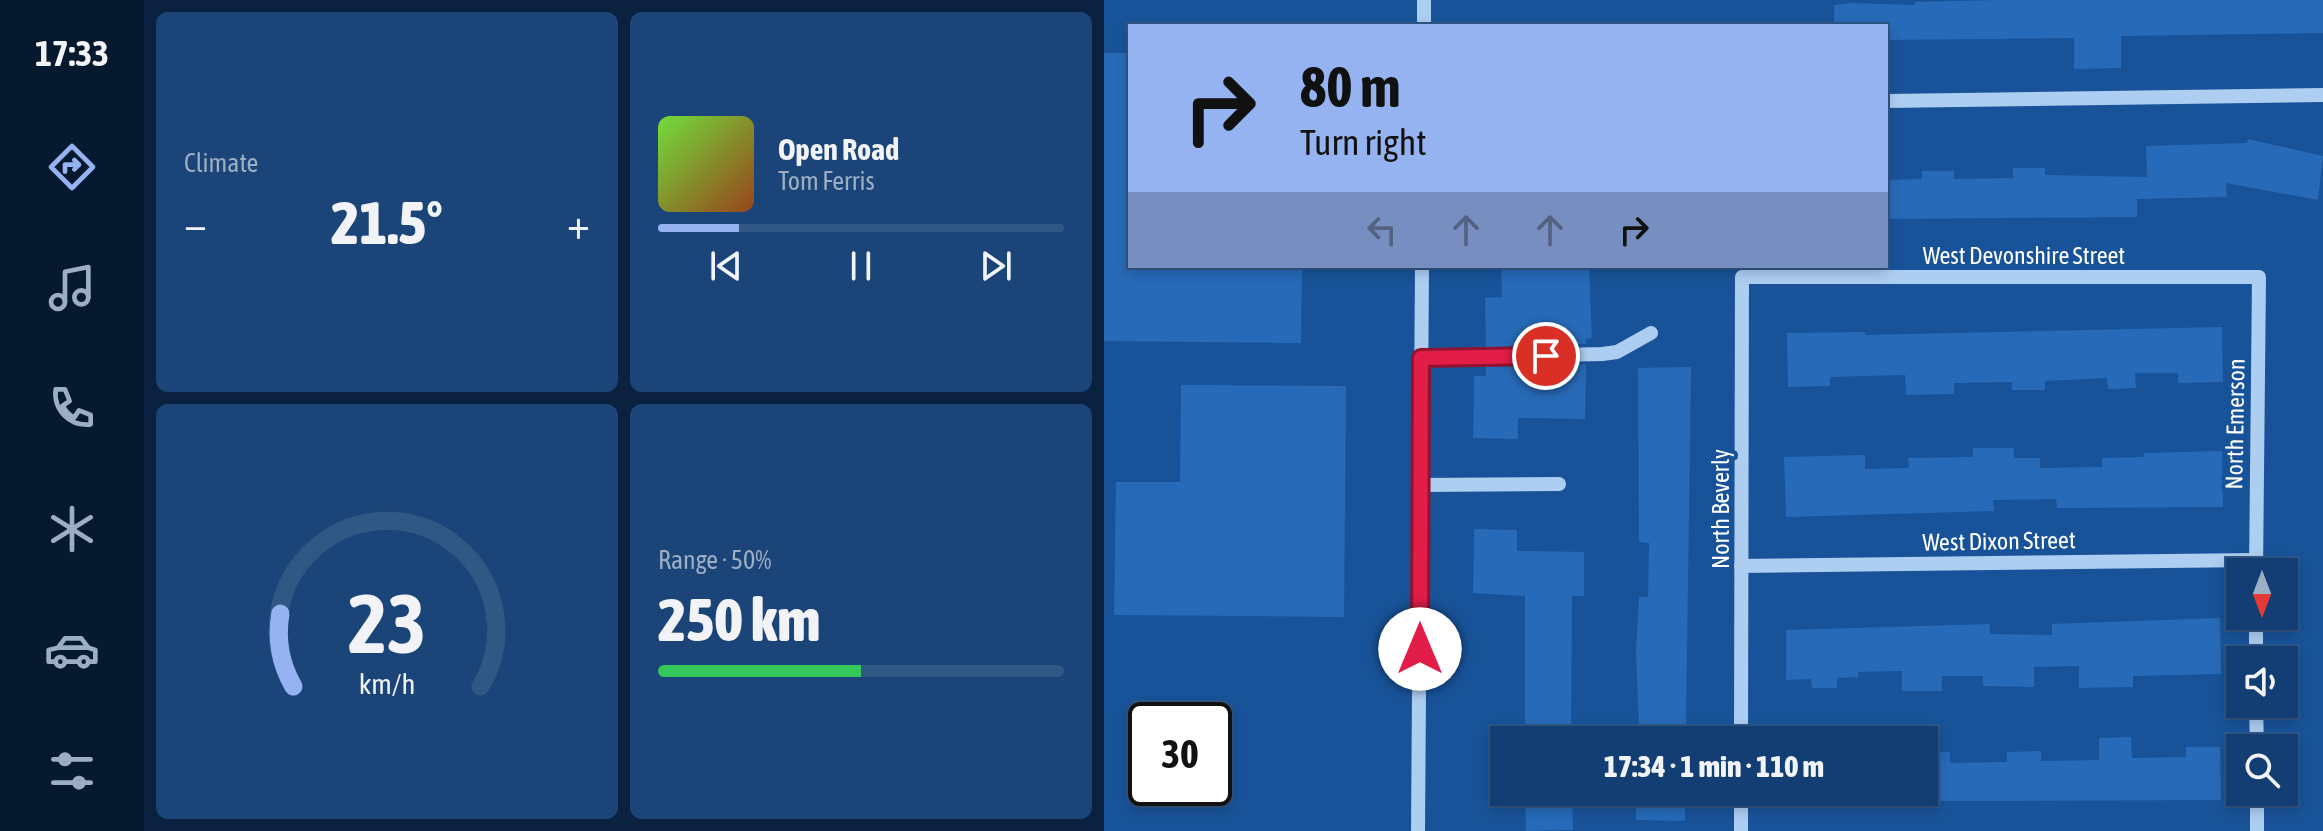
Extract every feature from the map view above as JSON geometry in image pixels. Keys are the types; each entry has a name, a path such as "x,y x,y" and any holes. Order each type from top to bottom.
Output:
{"street":[{"path":"1424,0 1424,24"},
{"path":"1888,101 2323,95"},
{"path":"1418,831 1422,268"},
{"name":"West Devonshire Street","path":"1742,277 2259,277"},
{"name":"North Beverly","path":"1741,726 1742,277"},
{"name":"North Emerson","path":"2256,558 2259,277"},
{"path":"1421,358 1602,354 1617,352 1651,333"},
{"path":"1421,485 1559,484"},
{"name":"West Dixon Street","path":"1741,566 2226,566"},
{"path":"1741,806 1741,831"},
{"path":"2257,806 2257,831"}],"building":[{"path":"2323,0 2323,33 2121,36 2121,68 2074,69 2074,38 1888,40 1888,24 1834,24 1834,5 1915,5 1915,2"},
{"path":"1104,53 1128,53 1128,268 1302,268 1301,343 1104,341"},
{"path":"2248,139 2323,156 2318,200 2226,183 2227,197 2137,199 2137,217 1888,219 1888,180 1922,179 1922,171 1954,171 1954,179 2013,178 2013,168 2045,168 2045,175 2147,177 2146,146 2247,143"},
{"path":"1501,268 1589,268 1592,338 1586,339 1586,344 1486,347 1485,298 1502,297"},
{"path":"2222,327 2223,382 2178,383 2178,373 2135,373 2136,388 2108,389 2107,378 2045,381 2045,390 2012,390 2012,382 1954,383 1954,394 1906,395 1905,375 1830,377 1830,386 1788,387 1787,333 1865,332 1865,335"},
{"path":"1586,364 1585,419 1518,418 1518,439 1473,438 1474,376 1486,376 1486,367"},
{"path":"1691,367 1686,726 1639,726 1636,652 1639,597 1648,597 1649,543 1639,542 1638,368"},
{"path":"1181,385 1346,386 1344,617 1114,615 1116,482 1180,482"},
{"path":"1973,448 2014,448 2014,458 2040,458 2040,468 2102,467 2102,458 2144,457 2144,453 2222,451 2223,507 2057,508 2056,499 1993,500 1994,511 1786,517 1784,457 1865,455 1865,469 1909,468 1908,458 1973,457"},
{"path":"1474,529 1517,530 1517,551 1584,552 1584,596 1572,596 1571,726 1525,726 1525,596 1473,593"},
{"path":"2220,618 2221,674 2133,676 2133,687 2079,688 2079,666 2034,667 2034,687 1983,686 1983,676 1942,676 1942,691 1902,691 1902,671 1858,672 1858,677 1837,678 1837,688 1812,688 1811,679 1786,680 1786,630 1990,624 1990,634 2052,635 2052,624"},
{"path":"2131,737 2132,758 2186,757 2186,747 2220,747 2221,800 1938,801 1938,752 1950,752 1950,763 2007,762 2007,752 2041,751 2041,761 2099,760 2099,738"},
{"path":"1525,806 1572,806 1573,830 1526,831"},
{"path":"1636,806 1685,806 1685,821 1636,820"}],"route":[{"path":"1420,649 1421,358 1546,356"}]}
